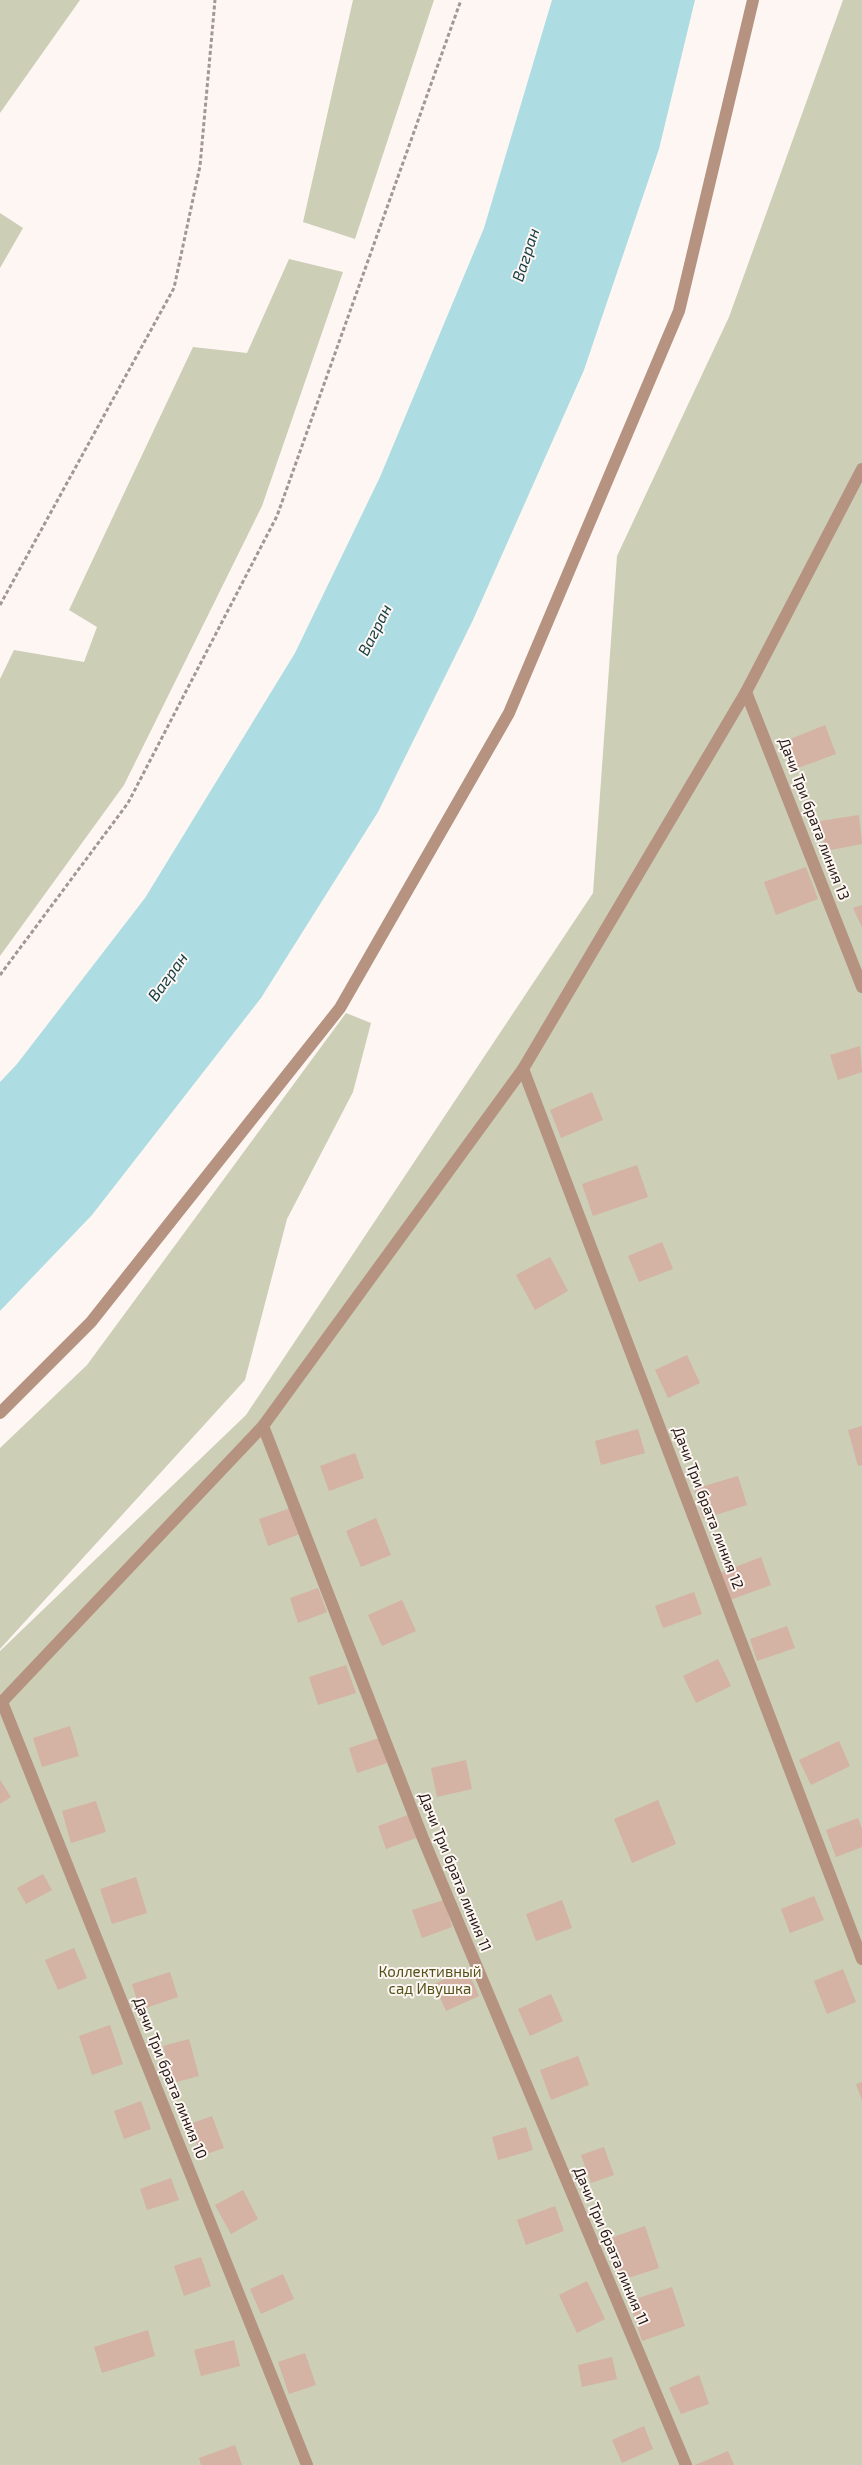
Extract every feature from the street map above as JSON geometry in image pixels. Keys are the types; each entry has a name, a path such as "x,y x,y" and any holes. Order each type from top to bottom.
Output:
{"street":[{"path":"0,1413 91,1322 340,1008 510,713 679,311 752,0"},
{"path":"1,1703 263,1426 523,1069 746,692 862,469"},
{"name":"Дачи Три брата линия 13","path":"746,692 862,987"},
{"name":"Дачи Три брата линия 12","path":"523,1069 862,1959"},
{"name":"Дачи Три брата линия 11","path":"263,1426 422,1836 686,2465"},
{"name":"Дачи Три брата линия 10","path":"1,1703 307,2465"}],"path":[{"path":"0,605 174,288 200,166 215,0"},
{"path":"0,975 128,803 277,516 461,0"}],"green space":[{"path":"0,0 80,0 0,113"},
{"path":"353,0 434,0 355,239 303,222"},
{"name":"Коллективный сад Ивушка","path":"843,0 862,0 862,2465 0,2465 0,1651 246,1415 593,893 617,556 729,317"},
{"path":"0,213 23,228 0,268"},
{"path":"289,259 343,272 262,506 124,785 0,956 0,679 14,650 84,662 97,627 69,610 193,347 247,353"},
{"path":"346,1013 371,1023 353,1092 287,1219 245,1380 0,1649 0,1448 87,1365"}],"water":[{"name":"Вагран","path":"552,0 695,0 659,149 584,370 473,620 378,812 261,998 92,1215 0,1311 0,1082 17,1064 145,898 295,653 380,477 484,228"}],"building":[{"path":"825,725 836,754 798,768 788,740"},
{"path":"859,815 862,844 825,851 820,821"},
{"path":"806,867 818,899 776,915 764,882"},
{"path":"862,905 862,927 853,908"},
{"path":"860,1046 862,1072 838,1080 830,1055"},
{"path":"592,1092 603,1120 561,1138 550,1110"},
{"path":"637,1165 648,1197 593,1216 582,1184"},
{"path":"662,1242 673,1269 639,1282 628,1256"},
{"path":"550,1257 568,1291 535,1310 516,1275"},
{"path":"687,1355 700,1383 668,1398 655,1370"},
{"path":"862,1426 862,1465 858,1466 848,1430"},
{"path":"638,1429 645,1453 601,1465 595,1441"},
{"path":"355,1453 364,1478 329,1491 320,1466"},
{"path":"738,1476 747,1505 703,1519 694,1489"},
{"path":"291,1508 300,1534 268,1546 259,1519"},
{"path":"376,1518 391,1555 361,1567 346,1531"},
{"path":"761,1557 771,1585 730,1600 720,1573"},
{"path":"318,1588 327,1612 298,1623 290,1598"},
{"path":"694,1592 702,1614 663,1628 655,1606"},
{"path":"402,1600 416,1631 382,1646 368,1615"},
{"path":"787,1626 795,1648 757,1661 750,1639"},
{"path":"718,1659 731,1686 696,1703 683,1676"},
{"path":"346,1665 356,1693 318,1705 309,1677"},
{"path":"70,1726 79,1756 42,1767 33,1738"},
{"path":"379,1738 387,1763 357,1773 349,1748"},
{"path":"839,1741 850,1766 811,1785 799,1760"},
{"path":"466,1760 472,1789 437,1797 431,1768"},
{"path":"0,1780 11,1797 0,1804"},
{"path":"658,1800 676,1844 632,1863 614,1819"},
{"path":"96,1801 106,1832 71,1843 62,1811"},
{"path":"408,1815 416,1838 386,1849 378,1826"},
{"path":"858,1818 862,1829 862,1847 836,1857 826,1830"},
{"path":"43,1874 52,1890 26,1904 17,1888"},
{"path":"136,1877 147,1913 112,1924 100,1889"},
{"path":"814,1896 824,1920 790,1933 781,1909"},
{"path":"444,1900 452,1927 422,1938 412,1910"},
{"path":"562,1900 572,1928 536,1941 526,1914"},
{"path":"74,1948 87,1978 58,1990 45,1960"},
{"path":"467,1969 479,1996 446,2011 434,1984"},
{"path":"843,1969 856,2002 827,2014 814,1981"},
{"path":"170,1972 178,1997 140,2010 132,1984"},
{"path":"551,1994 563,2021 530,2036 518,2009"},
{"path":"110,2025 123,2064 92,2075 79,2036"},
{"path":"189,2039 199,2076 173,2083 163,2046"},
{"path":"578,2056 589,2085 551,2100 540,2070"},
{"path":"862,2082 862,2100 856,2084"},
{"path":"141,2101 151,2129 124,2139 114,2111"},
{"path":"212,2116 224,2148 201,2156 190,2124"},
{"path":"526,2127 533,2150 498,2160 492,2137"},
{"path":"604,2147 614,2175 591,2183 581,2155"},
{"path":"171,2178 179,2200 147,2210 140,2189"},
{"path":"243,2190 258,2219 231,2234 215,2205"},
{"path":"555,2206 564,2231 526,2245 517,2220"},
{"path":"645,2226 659,2268 619,2281 605,2240"},
{"path":"201,2257 211,2286 184,2296 174,2266"},
{"path":"283,2274 294,2299 261,2314 250,2289"},
{"path":"587,2281 605,2319 577,2333 559,2295"},
{"path":"672,2287 685,2326 642,2341 629,2301"},
{"path":"148,2330 155,2356 102,2373 94,2347"},
{"path":"234,2340 240,2366 201,2376 194,2350"},
{"path":"305,2353 316,2385 289,2394 278,2362"},
{"path":"612,2357 617,2379 582,2387 578,2365"},
{"path":"699,2375 709,2404 681,2414 669,2388"},
{"path":"644,2426 653,2449 622,2463 612,2440"},
{"path":"235,2445 242,2465 201,2465 199,2458"},
{"path":"728,2451 734,2465 695,2465"}]}
